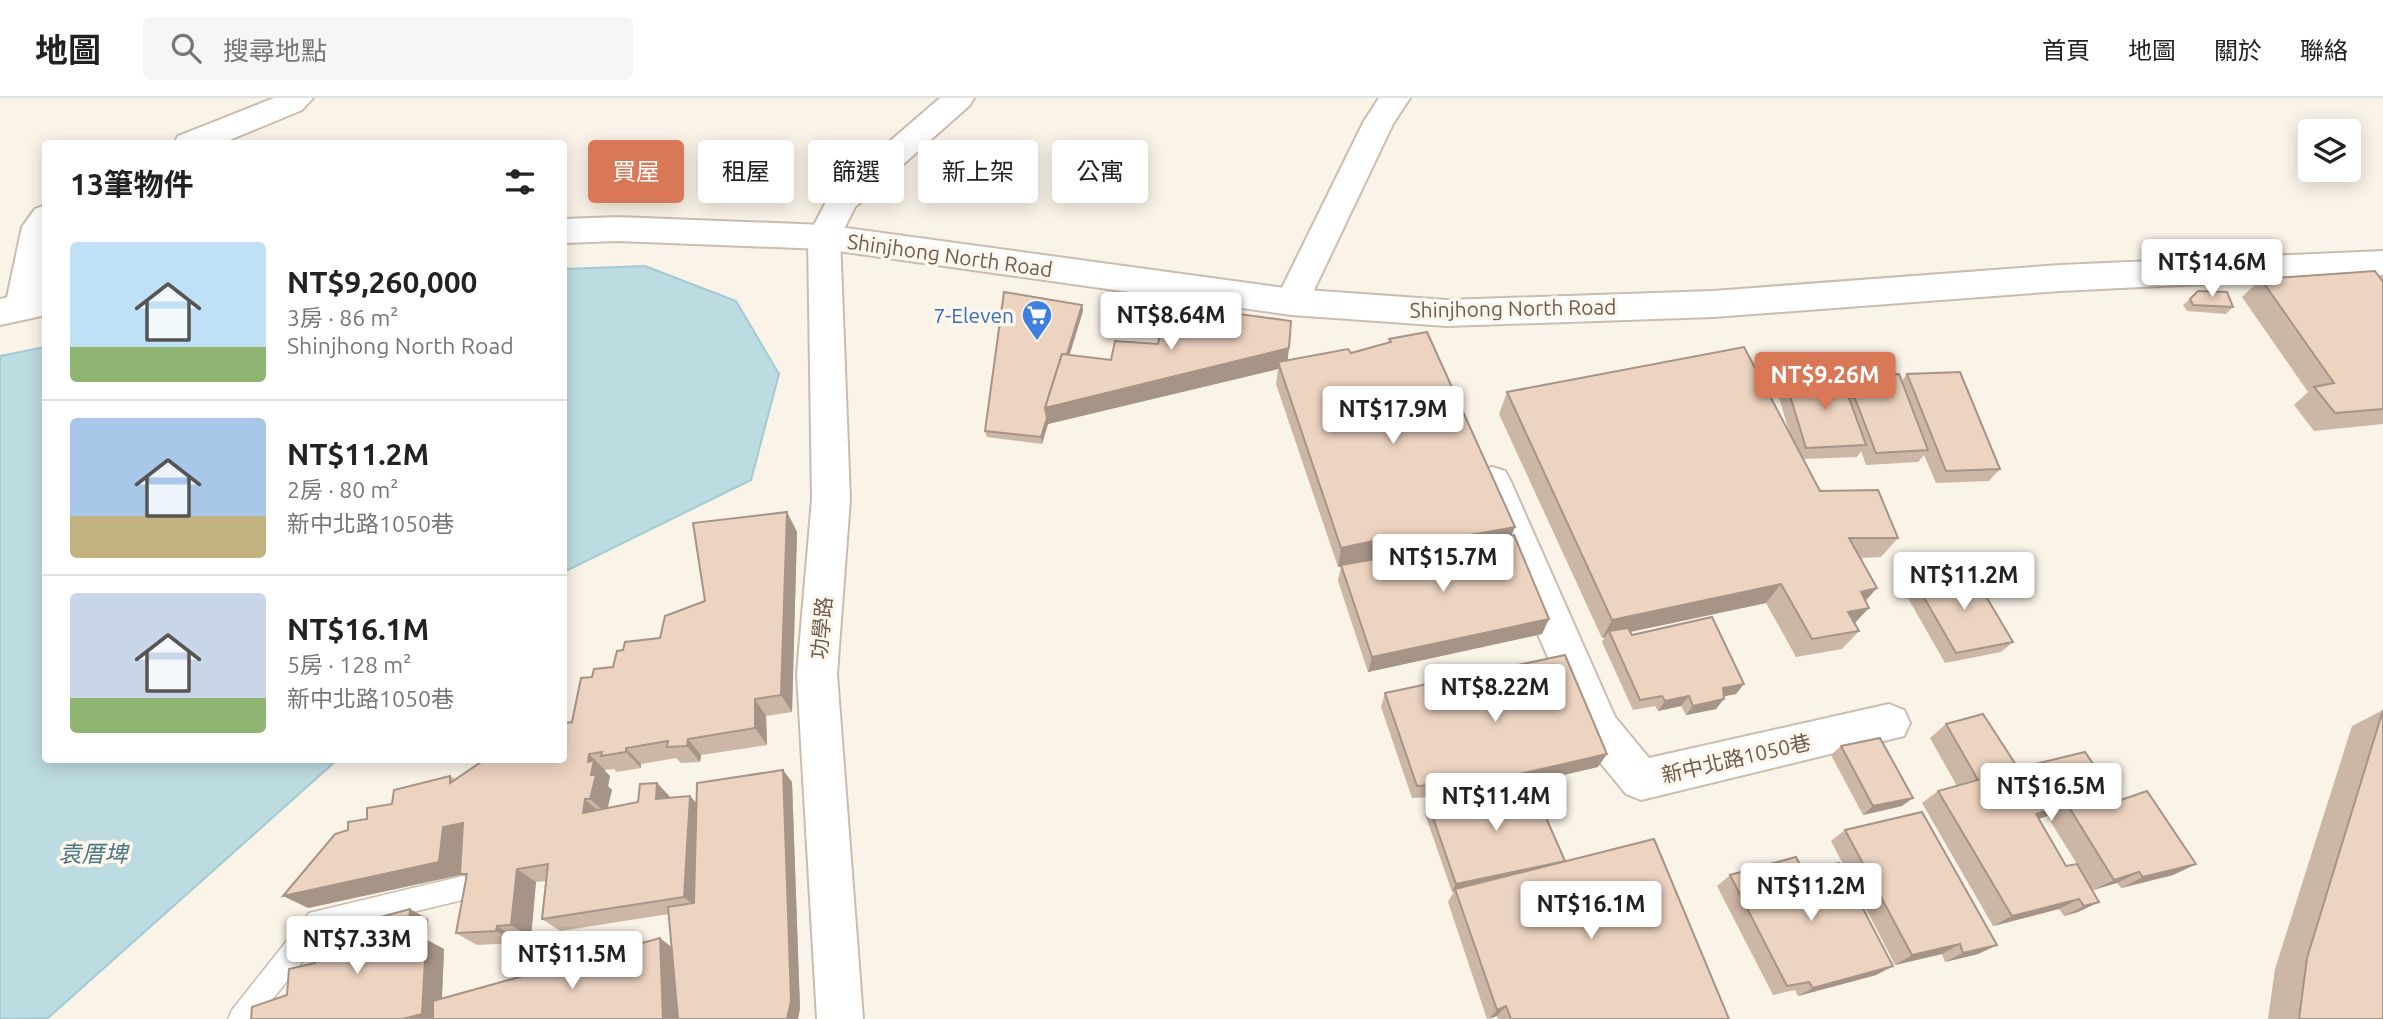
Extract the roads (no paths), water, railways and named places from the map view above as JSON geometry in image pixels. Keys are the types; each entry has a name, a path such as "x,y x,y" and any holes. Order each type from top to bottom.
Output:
{"street":[{"path":"199,140 298,98"},
{"path":"824,237 842,200 960,98"},
{"path":"1292,302 1379,121 1395,98"},
{"path":"23,307 38,227 42,222"},
{"name":"Shinjhong North Road","path":"567,231 618,229 824,237 1292,302 1447,313 1713,304 2060,278 2383,263"},
{"name":"功學路","path":"824,237 831,499 817,674 840,1019"},
{"path":"1417,310 1434,349"},
{"name":"新中北路1050巷","path":"1478,450 1600,730 1641,780 1889,723"}],"lane":[{"path":"241,1019 318,922 471,886"}],"water":[{"path":"645,266 736,301 779,374 751,480 567,571 567,269"},
{"name":"袁厝埤","path":"42,348 42,763 334,763 48,1018 0,1019 0,356"}],"place":[{"name":"7-Eleven","path":"1037,342"}]}
